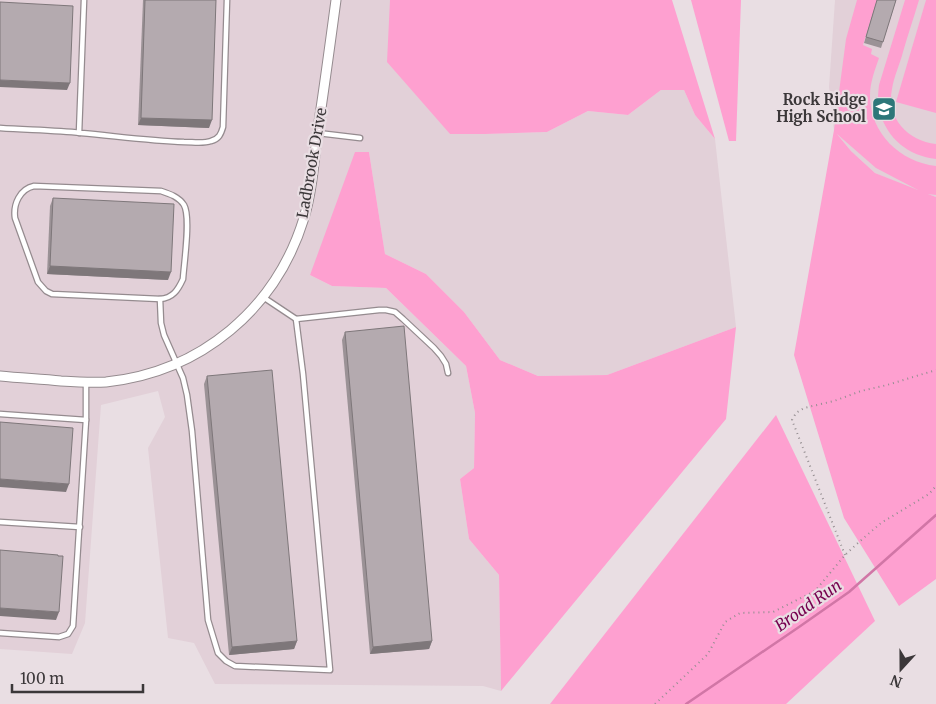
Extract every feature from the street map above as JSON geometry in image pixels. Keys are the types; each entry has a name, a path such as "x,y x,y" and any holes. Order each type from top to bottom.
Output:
{"street":[{"name":"Ladbrook Drive","path":"0,376 105,382 153,373 176,364 222,338 263,297 284,265 304,215 318,133 336,0"}],"lane":[{"path":"79,133 84,0"},
{"path":"0,128 173,142 213,141 221,134 223,127 227,0"},
{"path":"318,133 360,138"},
{"path":"34,186 161,191 177,198 183,204 187,221 183,278 180,286 172,296 160,300 52,294 46,291 38,282 15,218 15,205 23,192 28,187 34,186"},
{"path":"263,297 296,319 380,310 395,312 434,348 446,364 448,373"},
{"path":"160,300 161,323 164,335 183,378 187,395 192,432 208,620 218,653 235,666 330,670 304,374 296,319"},
{"path":"0,633 59,637 68,634 73,626 86,420 86,382"},
{"path":"0,414 86,420"},
{"path":"0,522 80,527"}],"path":[{"path":"845,555 792,420 796,413 804,408 936,370"},
{"path":"655,704 708,654 725,622 740,613 773,612 815,591 845,555 881,523 929,494 936,486"}],"shaded area":[{"path":"0,0 390,0 390,21 450,134 547,132 588,111 628,115 661,90 684,90 695,115 715,139 736,327 607,375 538,376 500,360 464,312 426,274 385,254 369,152 310,275 332,286 386,288 466,366 475,413 474,468 460,479 469,539 499,575 501,691 483,686 215,684 194,643 168,638 148,448 165,417 158,391 101,405 85,623 72,654 0,649"},
{"path":"390,0 672,0 715,139 695,115 684,90 661,90 628,115 588,111 547,132 450,134 387,62"},
{"path":"691,0 741,0 736,141 729,141"},
{"name":"Rock Ridge High School","path":"835,0 936,0 936,197 875,173 851,151 834,130 829,87"},
{"path":"857,0 877,0 863,45 872,49 871,54 879,58 870,91 871,109 875,122 881,133 899,152 910,159 936,166 936,195 928,194 936,197 936,579 899,606 844,518 794,355 834,130 846,39","holes":["837,134 876,168 918,190 875,173 851,151"]},
{"path":"905,0 919,0 893,84 892,109 901,126 908,133 926,142 936,144 936,159 908,150 894,138 883,122 879,109 879,85"},
{"path":"926,0 936,0 936,113 896,102"},
{"path":"355,152 369,152 385,254 426,274 464,312 500,360 538,376 607,375 736,327 726,419 501,691 499,575 469,539 460,479 474,468 475,413 466,366 386,288 332,286 310,275"},
{"path":"776,415 875,621 786,704 550,704"}],"building":[{"path":"145,0 216,0 212,120 141,118"},
{"path":"877,0 896,0 883,42 866,37"},
{"path":"0,2 73,6 70,83 0,80"},
{"path":"53,198 174,204 171,272 50,266"},
{"path":"404,326 432,641 373,647 345,332"},
{"path":"272,370 297,641 232,647 207,376"},
{"path":"0,422 73,428 69,484 0,479"},
{"path":"0,550 63,556 59,612 0,608"}],"waterway":[{"name":"Broad Run","path":"686,704 849,592 936,515"}],"place":[{"name":"Rock Ridge High School","path":"884,109"}]}
